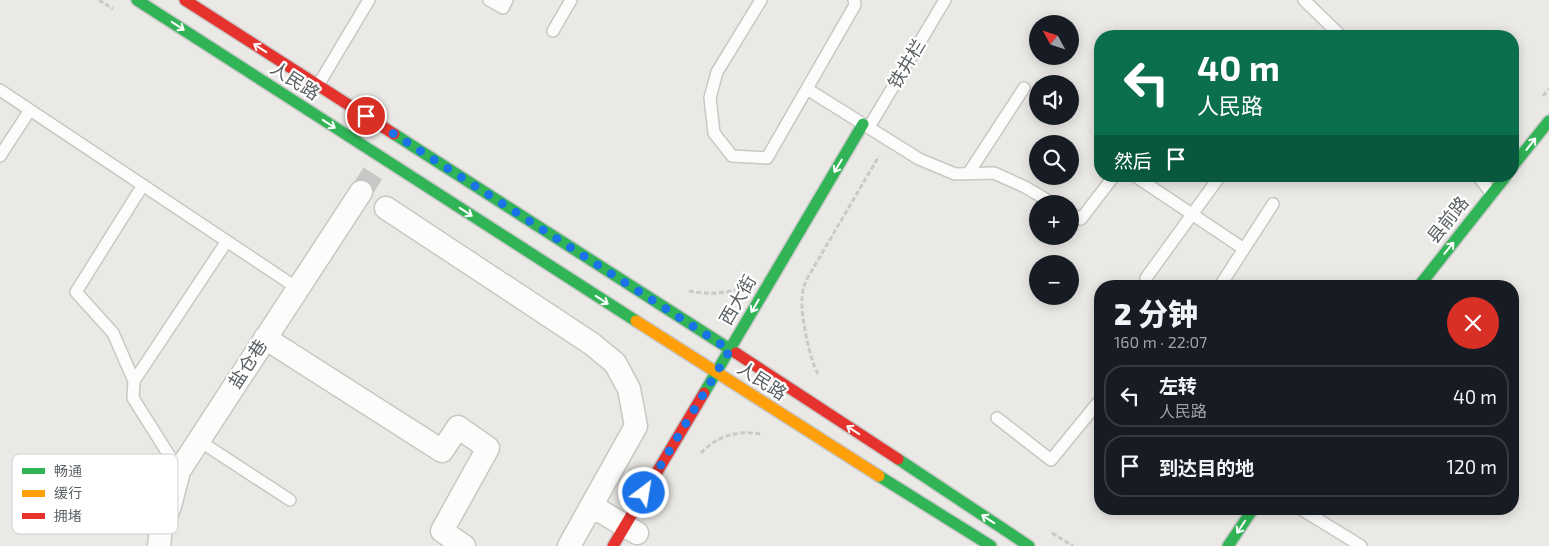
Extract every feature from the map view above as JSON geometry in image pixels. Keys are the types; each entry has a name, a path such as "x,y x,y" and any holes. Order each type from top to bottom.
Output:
{"main road":[{"name":"人民路","path":"137,0 304,108 379,164 716,373 735,369 1029,546"},
{"name":"人民路","path":"185,0 730,350 735,369 991,546"},
{"path":"1519,142 1546,116"},
{"path":"1519,156 1546,116"},
{"name":"西大街","path":"613,546 633,532 716,373 870,130"},
{"name":"县前路","path":"1423,280 1485,185"},
{"path":"1228,546 1249,515"}],"street":[{"path":"379,164 397,136"},
{"name":"盐仓巷","path":"178,475 198,440 361,192"},
{"path":"386,208 592,344 615,362 629,390 636,426 569,546"},
{"path":"265,338 442,451 458,427 488,448 442,531 464,546"},
{"path":"592,506 633,532"}],"lane":[{"path":"304,108 369,0"},
{"path":"489,0 503,8 507,0"},
{"path":"553,31 571,0"},
{"path":"761,0 717,72 710,98 714,133 732,156 767,158 855,5 854,0"},
{"name":"铁井栏","path":"870,130 945,0"},
{"path":"1304,0 1335,30"},
{"path":"968,174 1024,88"},
{"path":"807,89 919,159 955,174 994,173 1039,195"},
{"path":"0,90 297,288"},
{"path":"0,156 30,110"},
{"path":"1079,218 1081,219 1109,182"},
{"path":"1144,182 1244,249"},
{"path":"1146,278 1216,182"},
{"path":"143,185 76,292 113,333 134,381 133,398 168,454"},
{"path":"1224,280 1273,204"},
{"path":"134,381 227,241"},
{"path":"997,418 1051,460 1094,407"},
{"path":"198,440 290,500"},
{"path":"1311,515 1360,546"}],"path":[{"path":"820,378 814,367 807,339 802,302 803,289 808,276 889,140"},
{"path":"686,290 699,293 728,292 742,287"},
{"path":"696,460 712,442 724,436 747,432 762,434"},
{"path":"1048,530 1073,546"}],"tunnel":[{"path":"361,192 375,170"}],"traffic: fast":[{"path":"137,0 636,321"},
{"path":"1519,158 1549,121"},
{"path":"704,393 863,124"},
{"path":"394,134 736,353"},
{"path":"1424,280 1501,182"},
{"path":"898,459 1029,546"},
{"path":"879,476 991,546"},
{"path":"1228,546 1249,515"}],"traffic: slow":[{"path":"636,321 879,476"}],"traffic: jam":[{"path":"185,0 394,134"},
{"path":"736,353 898,459"},
{"path":"613,546 704,393"}],"route":[{"path":"366,116 730,350 644,493"}]}
